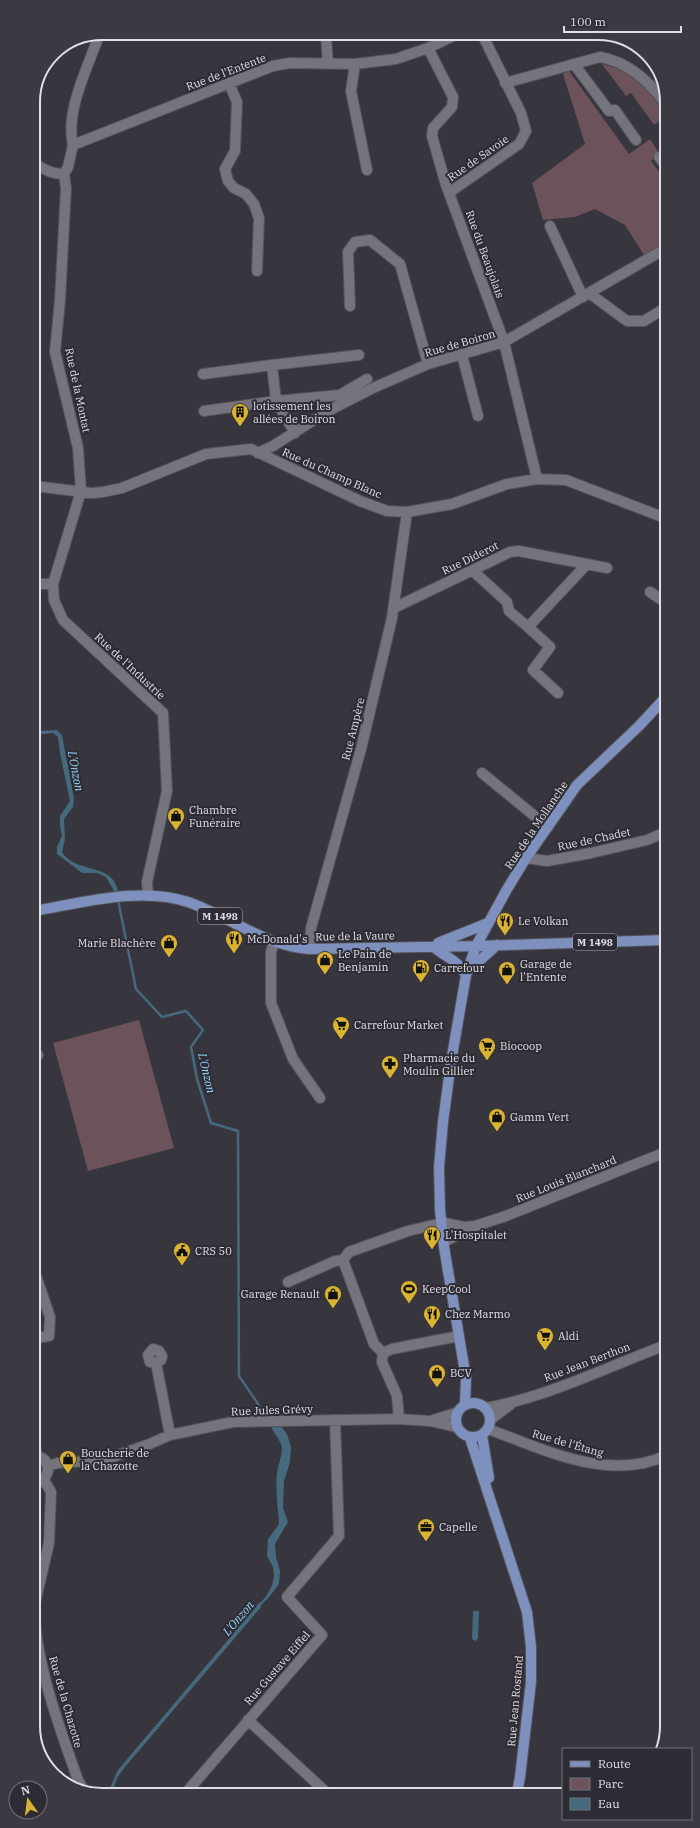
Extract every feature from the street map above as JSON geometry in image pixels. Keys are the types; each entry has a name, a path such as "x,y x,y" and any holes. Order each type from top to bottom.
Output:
{"main road":[{"name":"Rue de la Mollanche","path":"470,1404 444,1242 439,1166 443,1122 467,972 476,946 526,858 577,785 660,704"},
{"name":"Rue de la Vaure","path":"40,910 148,894 187,902 229,919 274,942 310,949 430,946 488,923"},
{"name":"M 1498","path":"430,946 660,940"},
{"path":"430,946 443,955 458,962 467,972 498,945"},
{"path":"470,1404 485,1408 497,1519 470,1438 460,1432 456,1427 456,1414 470,1404"},
{"path":"470,1438 487,1428"},
{"name":"Rue Jean Rostand","path":"497,1519 527,1612 531,1647 531,1682 518,1788"}],"street":[{"path":"40,166 58,174 64,174 68,167 73,145 70,132 77,95 97,40"},
{"path":"326,40 328,64"},
{"name":"Rue de l'Entente","path":"73,145 273,66 286,63 355,64 396,59 428,48 445,40"},
{"name":"Rue de Savoie","path":"450,192 519,144 526,131 522,113 505,83 485,40"},
{"name":"Rue du Beaujolais","path":"428,48 453,97 452,107 433,128 432,136 450,192 504,342 537,479"},
{"path":"505,83 600,57 612,59 638,73 659,97"},
{"path":"355,64 351,90 367,170"},
{"path":"574,64 609,111 614,110 636,140"},
{"path":"229,83 237,102 237,109 235,151 225,169 228,181 234,188 246,194 254,204 259,218 256,271"},
{"name":"Rue de la Montat","path":"64,174 66,188 60,300 55,352 78,448 81,491"},
{"path":"550,226 586,295 627,321 644,321 660,311"},
{"path":"350,306 348,252 355,242 370,240 400,264 428,364"},
{"name":"Rue de Boiron","path":"258,453 328,411 374,388 428,364 504,342 660,253"},
{"path":"462,354 478,416"},
{"path":"203,374 360,355"},
{"path":"272,365 276,401 295,432"},
{"path":"204,411 276,401 340,395 367,379"},
{"name":"Rue du Champ Blanc","path":"40,487 92,493 122,488 206,454 251,449 360,501 387,511 407,512 452,504 508,484 537,479 566,480 660,516"},
{"name":"Rue de l'Industrie","path":"81,491 53,584 54,600 63,620 163,713 167,791 147,882 148,894"},
{"name":"Rue Ampère","path":"310,949 312,928 362,749 394,608 407,512"},
{"name":"Rue Diderot","path":"394,608 510,552 519,551 608,568"},
{"path":"528,627 587,564"},
{"path":"472,570 507,602 509,611 550,647 533,670 558,693"},
{"path":"40,584 53,584"},
{"path":"650,592 660,599"},
{"path":"482,773 548,827"},
{"name":"Rue de Chadet","path":"526,858 547,860 591,853 647,840 660,835"},
{"path":"274,942 271,952 271,1003 294,1059 320,1098"},
{"name":"Rue Louis Blanchard","path":"444,1242 475,1226 512,1213 660,1154"},
{"path":"288,1282 335,1261 343,1260 349,1252 408,1231 442,1223"},
{"name":"Rue Louis Blanchard","path":"442,1223 475,1226"},
{"path":"343,1260 374,1344 383,1353"},
{"path":"40,1288 50,1317 49,1336 40,1337"},
{"path":"383,1353 392,1349 459,1336"},
{"name":"Rue Jean Berthon","path":"485,1408 516,1400 558,1386 660,1347"},
{"path":"383,1353 382,1362 397,1396 398,1419"},
{"path":"156,1363 170,1435"},
{"path":"487,1428 516,1400"},
{"path":"430,1421 456,1414"},
{"name":"Rue Jules Grévy","path":"48,1466 58,1463 104,1460 147,1445 170,1435 233,1422 398,1419 430,1421"},
{"name":"Rue Gustave Eiffel","path":"190,1788 322,1635 287,1597 338,1536 335,1420"},
{"path":"430,1421 456,1427"},
{"name":"Rue de l'Étang","path":"487,1428 564,1456 602,1466 626,1466 660,1457"},
{"path":"40,1456 46,1461 48,1466 48,1471 40,1480"},
{"path":"40,1482 50,1492 49,1543 40,1582"},
{"name":"Rue de la Chazotte","path":"40,1655 48,1686 80,1784"},
{"path":"248,1720 322,1788"}],"green space":[{"path":"602,64 623,70 646,87 660,106 660,121 654,125 631,93 626,96"},
{"path":"569,71 629,154 650,139 659,153 651,161 660,173 660,246 644,255 625,225 595,209 575,217 543,220 532,183 585,144 563,74"},
{"path":"139,1020 174,1148 88,1171 53,1043"}],"water":[{"path":"57,730 62,735 74,799 73,807 64,819 65,839 62,852 68,859 109,876 115,882 118,891 114,891 106,877 97,873 82,873 57,854 57,847 62,836 60,816 70,801 58,737 53,733 40,734 40,731"},
{"path":"271,1425 277,1425 278,1427 281,1426 287,1434 291,1447 290,1462 284,1481 283,1508 288,1522 275,1544 276,1557 280,1571 279,1584 267,1600 266,1596 272,1586 274,1576 273,1567 267,1556 268,1539 279,1524 276,1479 282,1448"},
{"path":"260,1602 261,1607 125,1767 117,1778 113,1788 110,1788 118,1770"},
{"path":"473,1611 479,1611 478,1639 475,1641 472,1639"}],"waterway":[{"name":"L'Onzon","path":"118,900 136,989 162,1017 186,1011 203,1030 191,1047 197,1079 211,1123 238,1131 239,1376 265,1414"},
{"name":"L'Onzon","path":"258,1607 268,1596"}],"place":[{"name":"lotissement les allées de Boiron","path":"240,427"},
{"name":"Chambre Funéraire","path":"176,831"},
{"name":"Le Volkan","path":"505,936"},
{"name":"McDonald's","path":"234,954"},
{"name":"Marie Blachère","path":"169,958"},
{"name":"Le Pain de Benjamin","path":"325,975"},
{"name":"Carrefour","path":"421,983"},
{"name":"Garage de l'Entente","path":"507,985"},
{"name":"Carrefour Market","path":"341,1040"},
{"name":"Biocoop","path":"487,1061"},
{"name":"Pharmacie du Moulin Gillier","path":"390,1079"},
{"name":"Gamm Vert","path":"497,1132"},
{"name":"L'Hospitalet","path":"432,1250"},
{"name":"CRS 50","path":"182,1266"},
{"name":"KeepCool","path":"409,1304"},
{"name":"Garage Renault","path":"333,1309"},
{"name":"Chez Marmo","path":"432,1329"},
{"name":"Aldi","path":"545,1351"},
{"name":"BCV","path":"437,1388"},
{"name":"Boucherie de la Chazotte","path":"68,1474"},
{"name":"Capelle","path":"426,1542"}]}
